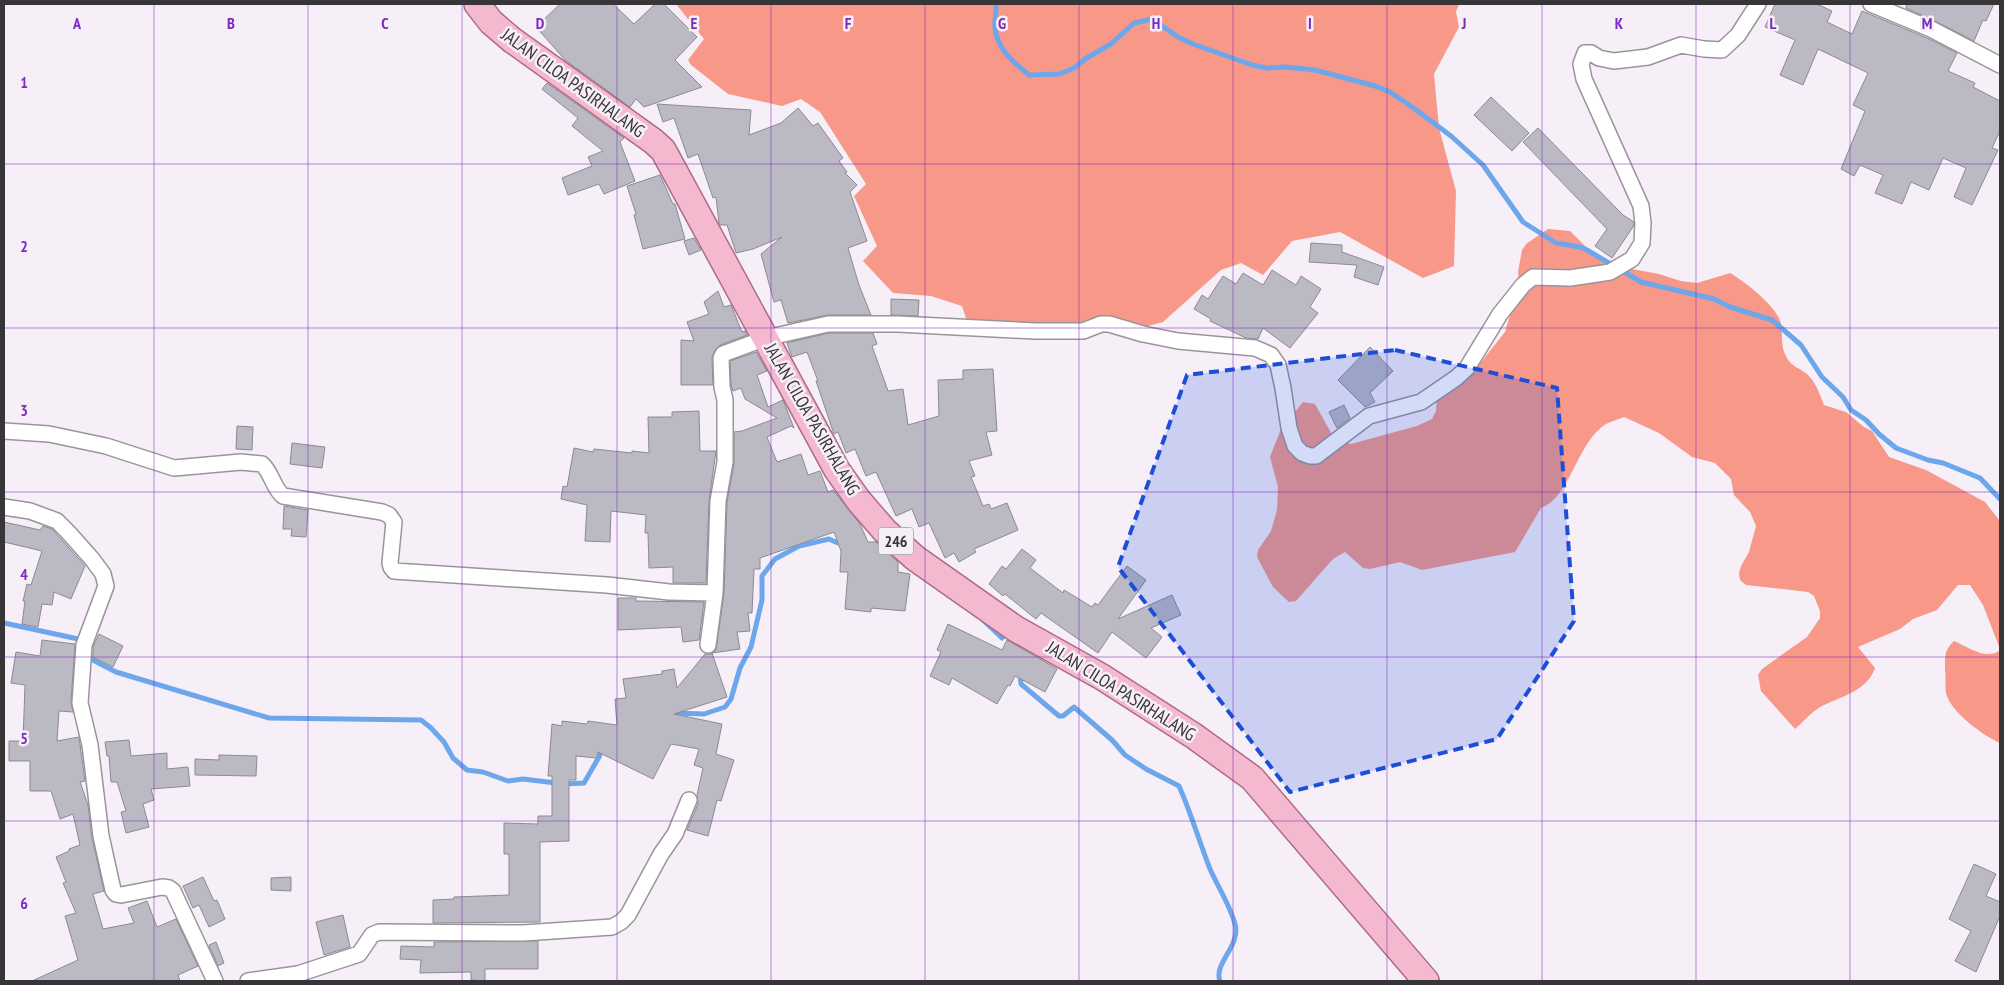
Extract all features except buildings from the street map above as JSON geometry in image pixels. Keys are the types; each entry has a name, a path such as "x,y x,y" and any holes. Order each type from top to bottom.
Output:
{"main road":[{"name":"JALAN CILOA PASIRHALANG","path":"477,4 491,22 512,40 653,140 663,150 837,470 859,502 885,531 915,558 1016,629 1102,677 1194,736 1252,778 1426,981"}],"street":[{"path":"708,645 714,593 718,506 726,462 726,400 722,387 720,358 724,354 766,338 828,324 898,324 1035,331 1083,331 1101,324 1109,324 1143,334 1178,341 1223,343 1255,348 1271,355 1278,365 1289,428 1295,446 1302,453 1316,456 1369,416 1421,402 1456,378 1467,368 1500,314 1523,285 1533,278 1570,278 1610,272 1632,260 1642,243 1643,223 1641,206 1584,79 1580,64 1584,53 1591,53 1599,58 1614,61 1648,57 1681,45 1704,50 1722,50 1738,35 1758,4"},
{"path":"1871,4 1931,29 2000,65"},
{"path":"4,431 49,434 106,446 174,468 241,462 262,464 271,476 278,492 283,496 382,512 389,515 394,522 391,567 394,571 607,585 669,592 714,593"},
{"path":"4,507 30,511 57,522 68,532 103,574 106,586 84,645 80,703 90,745 101,836 113,890 116,894 121,895 162,887 169,888 174,892 215,981"},
{"path":"248,981 298,974 359,954 372,935 379,932 524,933 612,927 628,915 661,854 675,834 689,800"}],"highlighted area":[{"path":"1395,350 1557,388 1574,621 1497,739 1290,792 1118,567 1187,375"}],"shaded area":[{"path":"676,4 1459,4 1456,12 1459,27 1434,74 1439,128 1456,191 1454,266 1423,278 1340,232 1292,241 1263,275 1241,263 1221,270 1163,322 1144,327 1073,327 967,321 962,306 931,296 893,293 863,261 877,246 854,196 866,184 820,112 801,99 782,106 728,94 691,65 688,60 704,39"},
{"path":"1548,229 1570,231 1586,247 1608,263 1621,260 1632,269 1659,274 1681,281 1697,283 1730,273 1760,295 1779,317 1785,354 1791,363 1810,377 1824,405 1846,412 1872,431 1889,457 1926,470 1985,502 2000,521 2000,649 1983,605 1970,585 1958,585 1937,610 1913,619 1900,629 1858,647 1875,668 1871,676 1853,692 1818,708 1795,729 1761,691 1758,675 1762,669 1807,637 1820,618 1820,611 1814,596 1808,592 1746,585 1740,580 1741,566 1749,552 1756,526 1750,512 1734,495 1731,479 1715,463 1692,457 1659,433 1624,417 1606,424 1596,432 1580,456 1567,482 1551,502 1541,508 1515,552 1422,570 1400,562 1370,569 1363,568 1345,552 1333,559 1296,601 1289,602 1273,587 1257,557 1258,550 1271,531 1277,510 1278,487 1270,457 1281,429 1303,402 1315,404 1335,440 1351,444 1417,426 1432,419 1436,411 1437,396 1454,390 1466,381 1505,332 1519,284 1518,272 1522,250 1526,244"},
{"path":"1954,641 1983,654 1995,653 2000,650 2000,743 1985,735 1968,722 1949,700 1946,693 1945,657 1948,648"}],"waterway":[{"path":"996,4 995,28 999,43 1012,60 1029,75 1060,74 1074,68 1085,59 1111,44 1134,23 1152,19 1178,37 1193,44 1252,65 1267,68 1285,67 1315,70 1375,86 1390,92 1451,136 1483,165 1523,222 1556,243 1587,250 1641,282 1714,299 1730,307 1772,320 1801,345 1822,377 1843,397 1851,410 1866,420 1896,448 1928,460 1943,463 1980,478 2000,499"},
{"path":"673,713 704,714 725,707 731,699 740,668 751,647 762,600 762,576 775,559 799,546 829,539 838,543 843,541"},
{"path":"983,620 1002,638"},
{"path":"4,623 83,640"},
{"path":"87,657 116,672 269,718 421,720 444,742 453,758 467,770 483,772 508,781 523,779 564,784 584,783 602,749"},
{"path":"1020,674 1021,684 1059,716 1063,716 1074,707 1112,740 1125,755 1146,769 1179,786 1210,869 1235,924 1234,940 1220,968 1220,981"}]}
